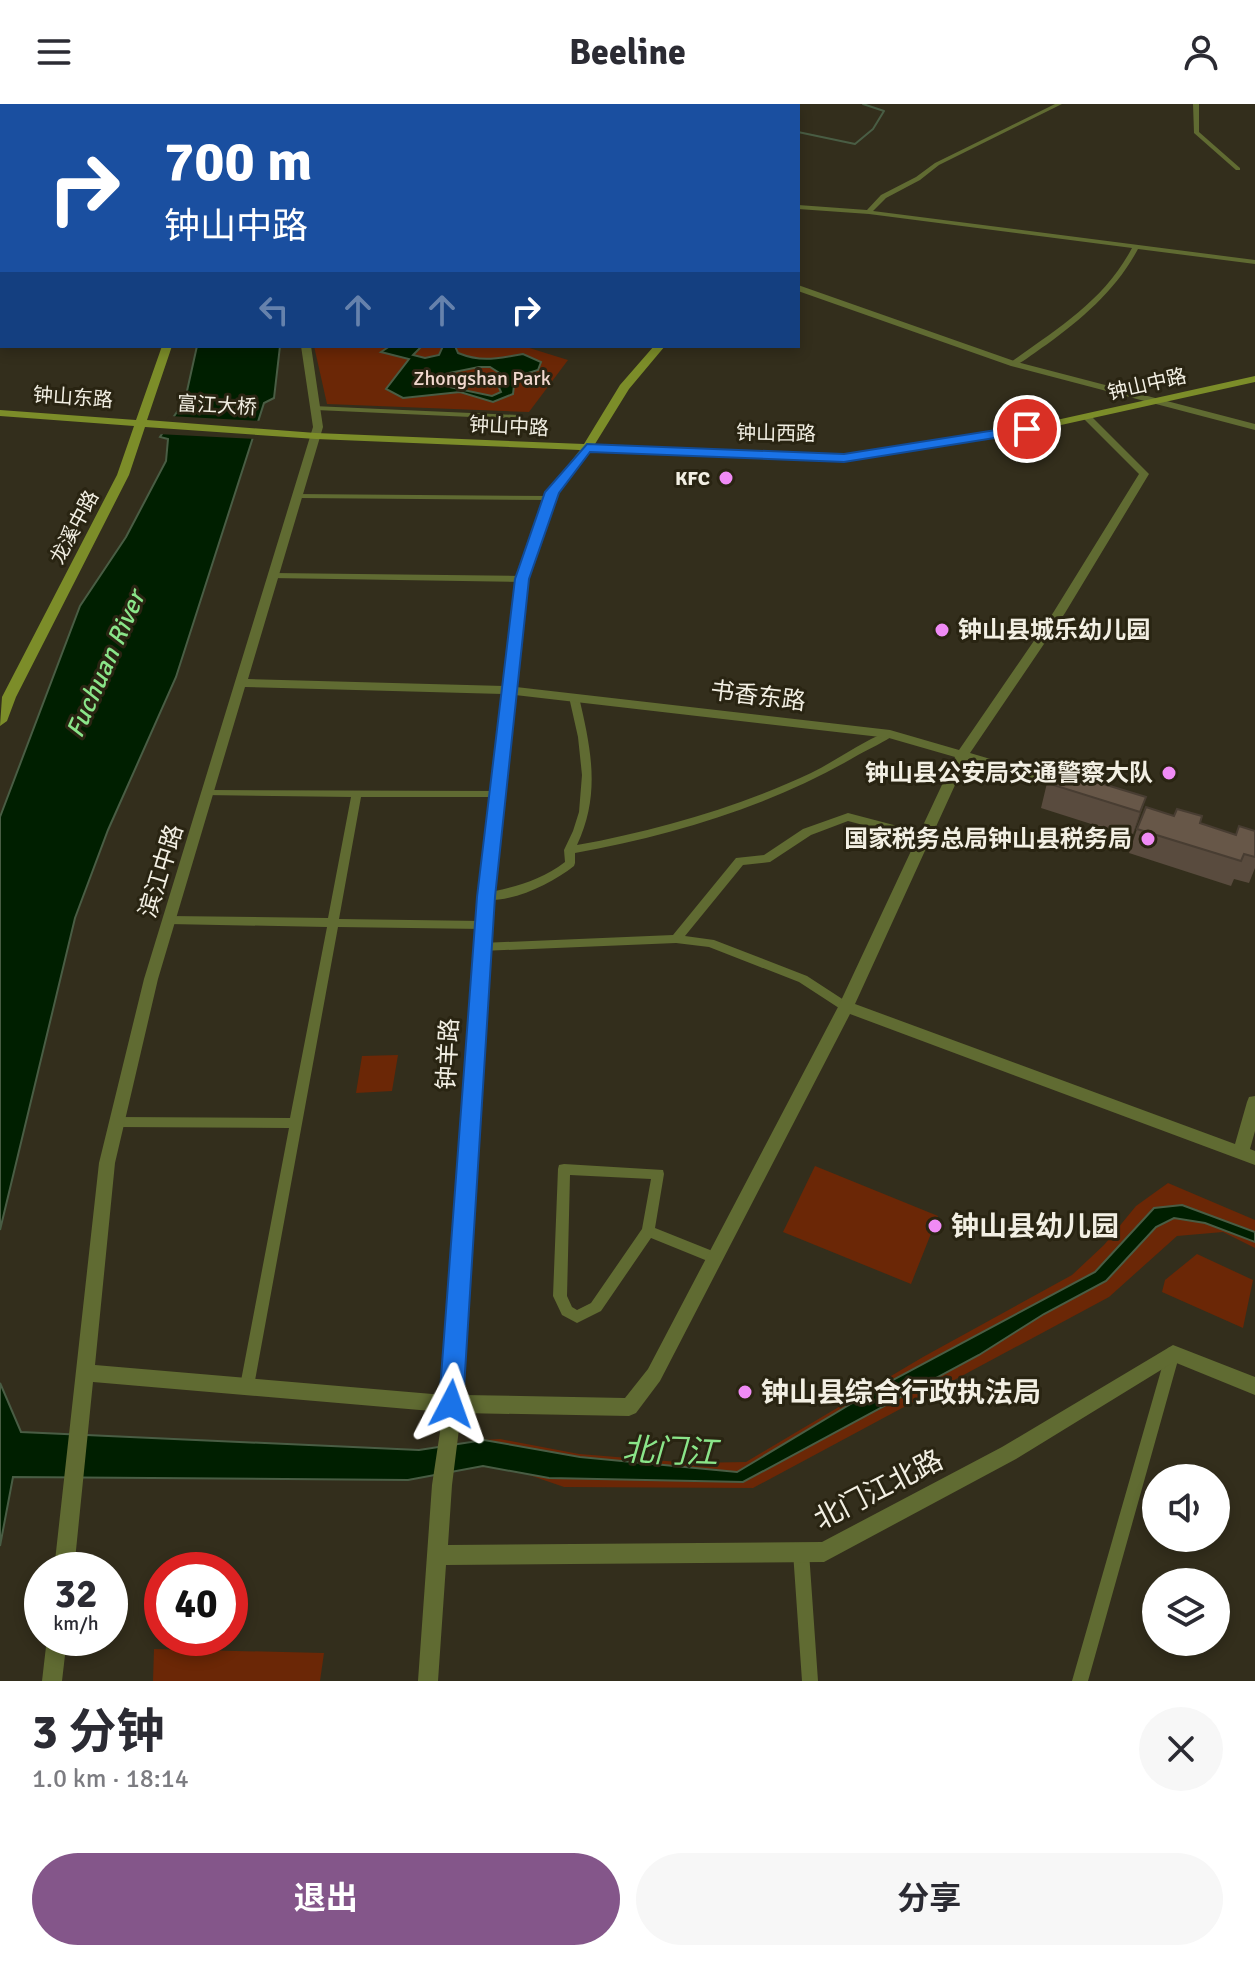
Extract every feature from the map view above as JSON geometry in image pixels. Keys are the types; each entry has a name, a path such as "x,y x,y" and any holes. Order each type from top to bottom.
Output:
{"main road":[{"name":"龙溪中路","path":"0,721 9,697 123,475 158,348"},
{"name":"龙溪中路","path":"0,692 114,475 166,348"},
{"path":"588,445 624,387 658,348"},
{"name":"钟山中路","path":"286,430 844,458 1025,430 1148,398 1255,377"},
{"name":"钟山西路","path":"588,445 840,452 990,429 1148,398"},
{"name":"钟山东路","path":"0,412 137,422"},
{"name":"富江大桥","path":"137,422 286,430"}],"street":[{"path":"869,212 878,197 921,179 937,164 1059,104"},
{"path":"1196,104 1196,132 1238,169"},
{"path":"800,207 869,212 1255,262"},
{"path":"1014,364 1105,295 1124,274 1135,248"},
{"path":"800,289 1014,364 1255,427"},
{"name":"滨江中路","path":"66,1552 107,1163 169,920 317,432 306,348"},
{"path":"316,408 518,417"},
{"path":"86,1373 451,1404 629,1407 654,1375 846,1007 963,754 1059,613 1144,474 1086,416"},
{"name":"钟羊路","path":"428,1681 442,1485 451,1432 481,947 522,579 550,498 588,445"},
{"path":"298,496 550,498"},
{"path":"273,576 522,579"},
{"name":"书香东路","path":"241,683 509,690 890,734 1079,790"},
{"path":"486,897 533,888 552,879 570,863 569,850 582,827 590,782 587,746 574,697"},
{"path":"569,850 633,840 807,779 860,747 890,734"},
{"path":"208,793 498,794"},
{"path":"247,1386 357,793"},
{"path":"676,939 740,861 766,859 807,832 848,817 924,837"},
{"path":"169,920 483,925"},
{"path":"481,947 676,939 710,943 803,979 846,1007 1248,1156 1255,1102"},
{"path":"117,1122 296,1123"},
{"path":"564,1169 658,1174 648,1231 596,1307 577,1317 567,1311 560,1296 564,1169"},
{"path":"648,1231 715,1258"},
{"path":"1080,1681 1173,1353 1255,1386"},
{"name":"北门江北路","path":"438,1555 824,1552 1009,1453 1173,1353"},
{"path":"801,1552 810,1681"},
{"path":"52,1681 55,1656"}],"green space":[{"name":"Zhongshan Park","path":"314,348 529,348 568,360 529,412 327,404"},
{"path":"398,1055 392,1091 356,1093 362,1056"},
{"path":"815,1166 938,1216 911,1284 783,1232"},
{"path":"1168,1183 1255,1220 1255,1248 1223,1232 1177,1236 1109,1297 753,1488 564,1487 509,1468 483,1466 484,1440 500,1439 579,1454 691,1463 746,1462 923,1357 1072,1275 1104,1245 1136,1206"},
{"path":"1197,1254 1253,1280 1243,1328 1162,1292 1165,1280"},
{"path":"248,1651 324,1653 320,1681 153,1681 154,1656 248,1656"}],"water":[{"name":"Fuchuan River","path":"197,348 280,348 274,398 264,403 176,677 108,830 75,918 0,1230 0,817 80,606 126,537 166,461 168,439 160,437 185,400"},
{"path":"387,348 420,348 413,355 425,358 439,355 442,348 456,348 458,353 475,358 523,354 541,362 538,370 515,377 513,394 493,402 460,392 403,398 386,389 409,359 381,352","holes":["490,367 504,376 497,383 501,392 492,396 449,387 449,373"]},
{"path":"1182,1205 1255,1232 1255,1242 1205,1223 1174,1218 1156,1227 1106,1281 1044,1314 979,1355 743,1482 549,1478 483,1466 408,1480 13,1477 0,1546 0,1383 21,1432 419,1450 484,1440 580,1457 737,1472 874,1390 1095,1272 1154,1208"}],"pier":[{"path":"169,416 263,421 257,439 157,434"}],"building":[{"path":"1054,769 1146,797 1140,812 1047,783"},
{"path":"1146,807 1174,816 1177,809 1202,816 1200,823 1236,835 1239,826 1255,831 1255,857 1244,854 1241,861 1137,829"}],"waterway":[{"path":"800,132 855,144 873,129 884,111 863,104"}],"place":[{"name":"KFC","path":"726,478"},
{"name":"钟山县城乐幼儿园","path":"942,630"},
{"name":"钟山县公安局交通警察大队","path":"1169,773"},
{"name":"国家税务总局钟山县税务局","path":"1148,839"},
{"name":"钟山县幼儿园","path":"935,1226"},
{"name":"钟山县综合行政执法局","path":"745,1392"}],"route":[{"path":"451,1404 486,897 522,579 552,492 587,448 844,458 1027,429"}],"water label":[{"name":"北门江","path":"670,1451"}]}
